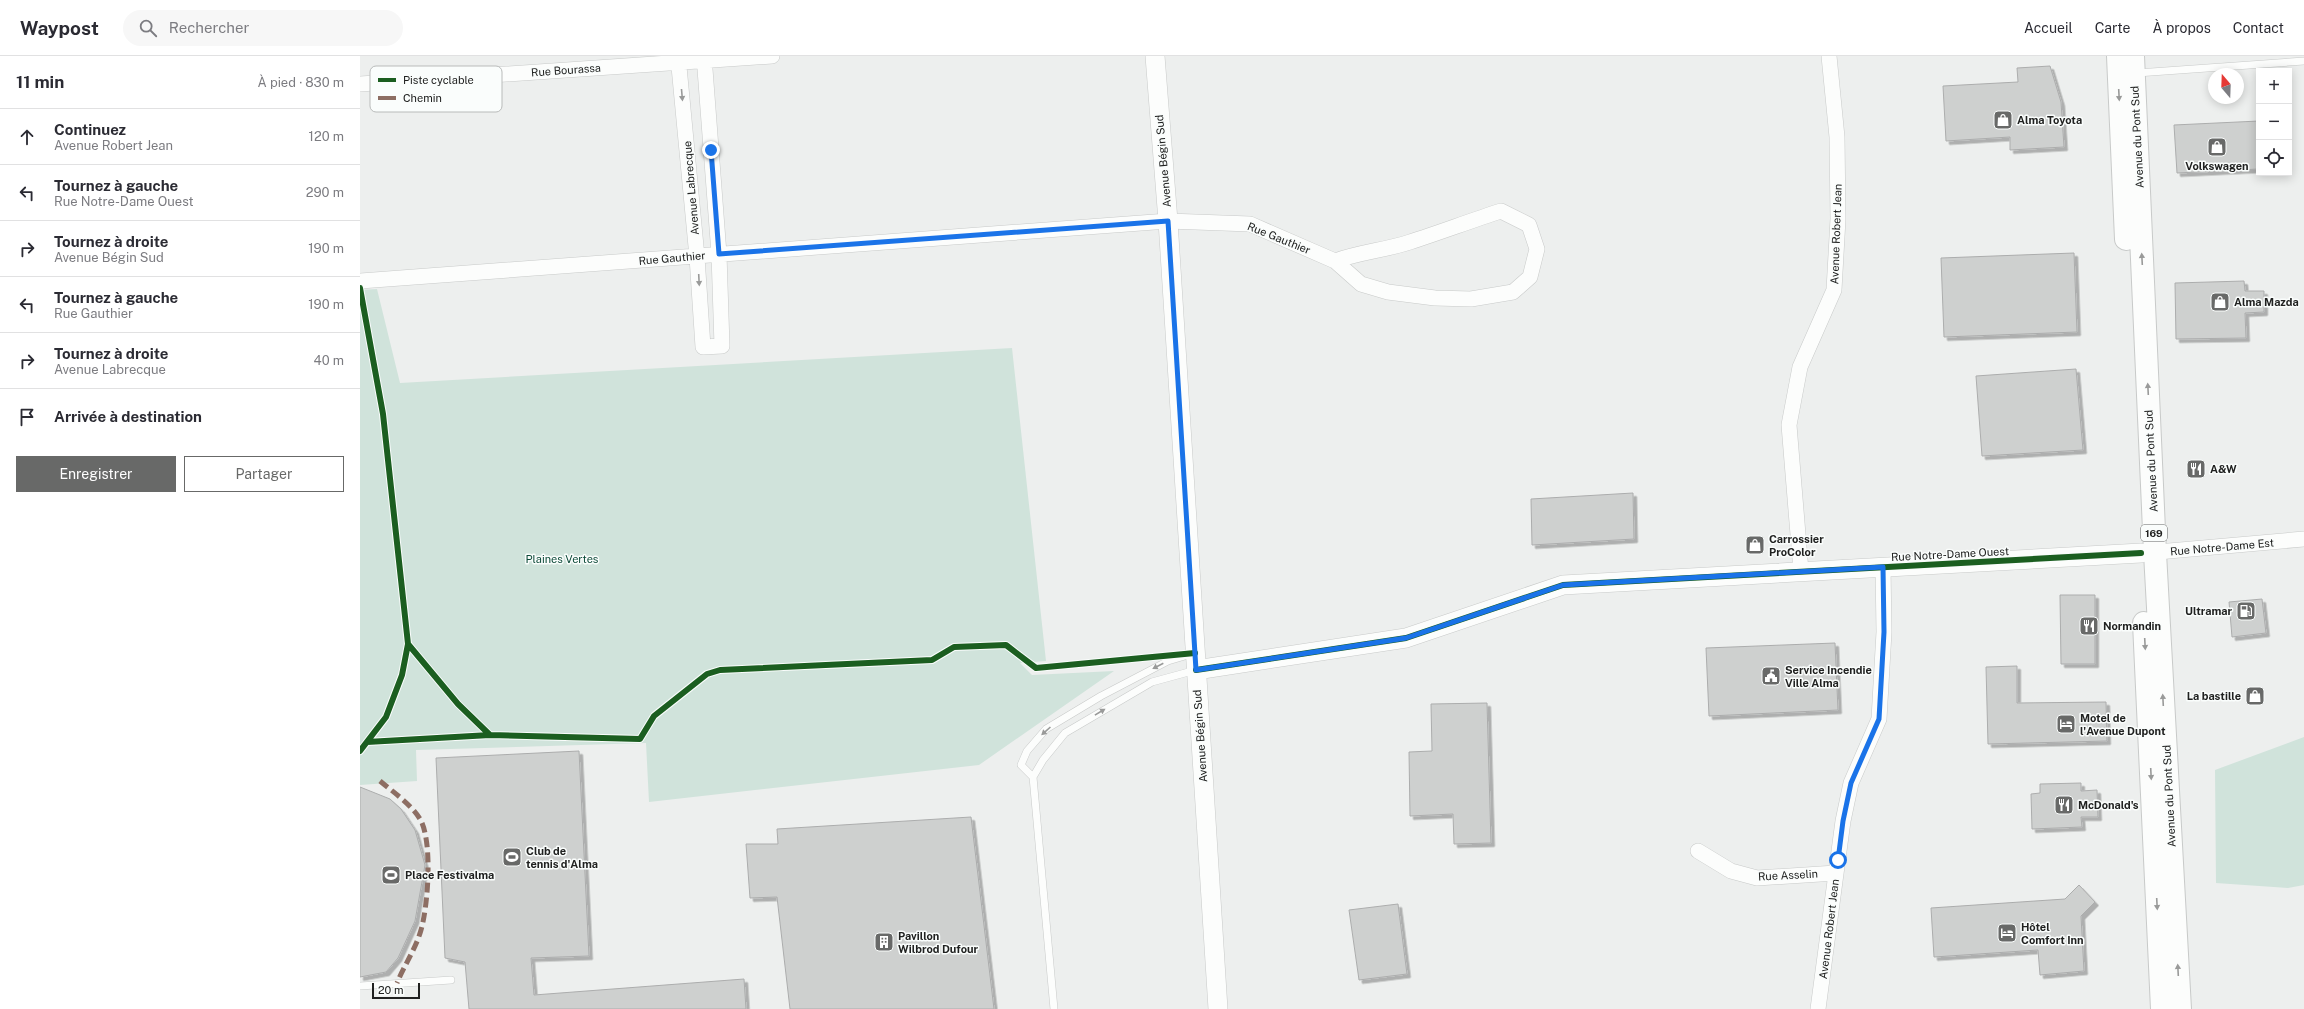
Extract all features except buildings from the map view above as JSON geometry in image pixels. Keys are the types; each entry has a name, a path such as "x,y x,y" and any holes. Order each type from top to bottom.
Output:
{"main road":[{"name":"Avenue du Pont Sud","path":"2126,65 2148,553 2162,1009"},
{"name":"Avenue du Pont Sud","path":"2148,553 2180,1009"}],"street":[{"name":"Rue Bourassa","path":"502,73 679,59 772,56"},
{"name":"Avenue Bégin Sud","path":"1154,56 1168,221 1218,1009"},
{"name":"Avenue Robert Jean","path":"1801,571 1789,425 1800,367 1834,290 1838,219 1836,137 1829,56"},
{"name":"Avenue Labrecque","path":"679,59 697,257 703,347 722,346 719,254 704,58"},
{"name":"Rue Bourassa","path":"360,84 370,83"},
{"name":"Rue Gauthier","path":"360,281 1168,221 1250,224 1335,261 1361,284 1388,292 1435,298 1471,299 1513,292 1530,276 1537,249 1529,225 1501,211 1452,226 1409,243 1350,255 1335,261"},
{"name":"Rue Notre-Dame Est","path":"2148,553 2304,539"},
{"name":"Rue Notre-Dame Ouest","path":"1195,662 1406,638 1563,585 2148,553"},
{"name":"Avenue Robert Jean","path":"1818,1009 1843,821 1851,783 1879,719 1884,632 1883,567"},
{"name":"Rue Asselin","path":"1698,851 1731,871 1756,878 1836,873"}],"lane":[{"path":"2126,65 2304,61"},
{"path":"1033,777 1021,765 1027,751 1046,729 1100,696 1168,661 1195,662"},
{"path":"1054,1009 1033,777 1043,760 1065,733 1152,682 1195,662"},
{"path":"360,986 451,980"}],"green space":[{"name":"Plaines Vertes","path":"377,289 400,383 1012,348 1046,661 1020,663 1032,675 1114,671 979,765 649,802 646,743 416,750 417,781 360,785 360,290"},
{"path":"2304,737 2304,885 2288,888 2216,883 2215,770"}],"marked path":[{"path":"380,781 412,808 420,819 427,842 428,874 424,919 416,943 397,983"}],"cycle path":[{"path":"360,288 383,414 408,644 458,704 490,735"},
{"path":"1196,670 1406,638 1563,585 2141,553"},
{"path":"360,751 386,717 402,675 408,644"},
{"path":"367,742 490,735 640,739 654,716 707,674 720,670 932,660 954,647 1006,645 1036,668 1195,653"}],"place":[{"name":"Alma Toyota","path":"2003,120"},
{"name":"Volkswagen","path":"2217,147"},
{"name":"Alma Mazda","path":"2220,302"},
{"name":"A&W","path":"2196,469"},
{"name":"Carrossier ProColor","path":"1755,545"},
{"name":"Ultramar","path":"2246,611"},
{"name":"Normandin","path":"2089,626"},
{"name":"Service Incendie Ville Alma","path":"1771,676"},
{"name":"La bastille","path":"2255,696"},
{"name":"Motel de l'Avenue Dupont","path":"2066,724"},
{"name":"McDonald's","path":"2064,805"},
{"name":"Club de tennis d'Alma","path":"512,857"},
{"name":"Place Festivalma","path":"391,875"},
{"name":"Hôtel Comfort Inn","path":"2007,933"},
{"name":"Pavillon Wilbrod Dufour","path":"884,942"}],"route":[{"path":"711,150 719,254 1168,221 1196,670 1406,638 1563,585 1883,567 1884,632 1879,719 1851,783 1843,821 1838,860"}]}
